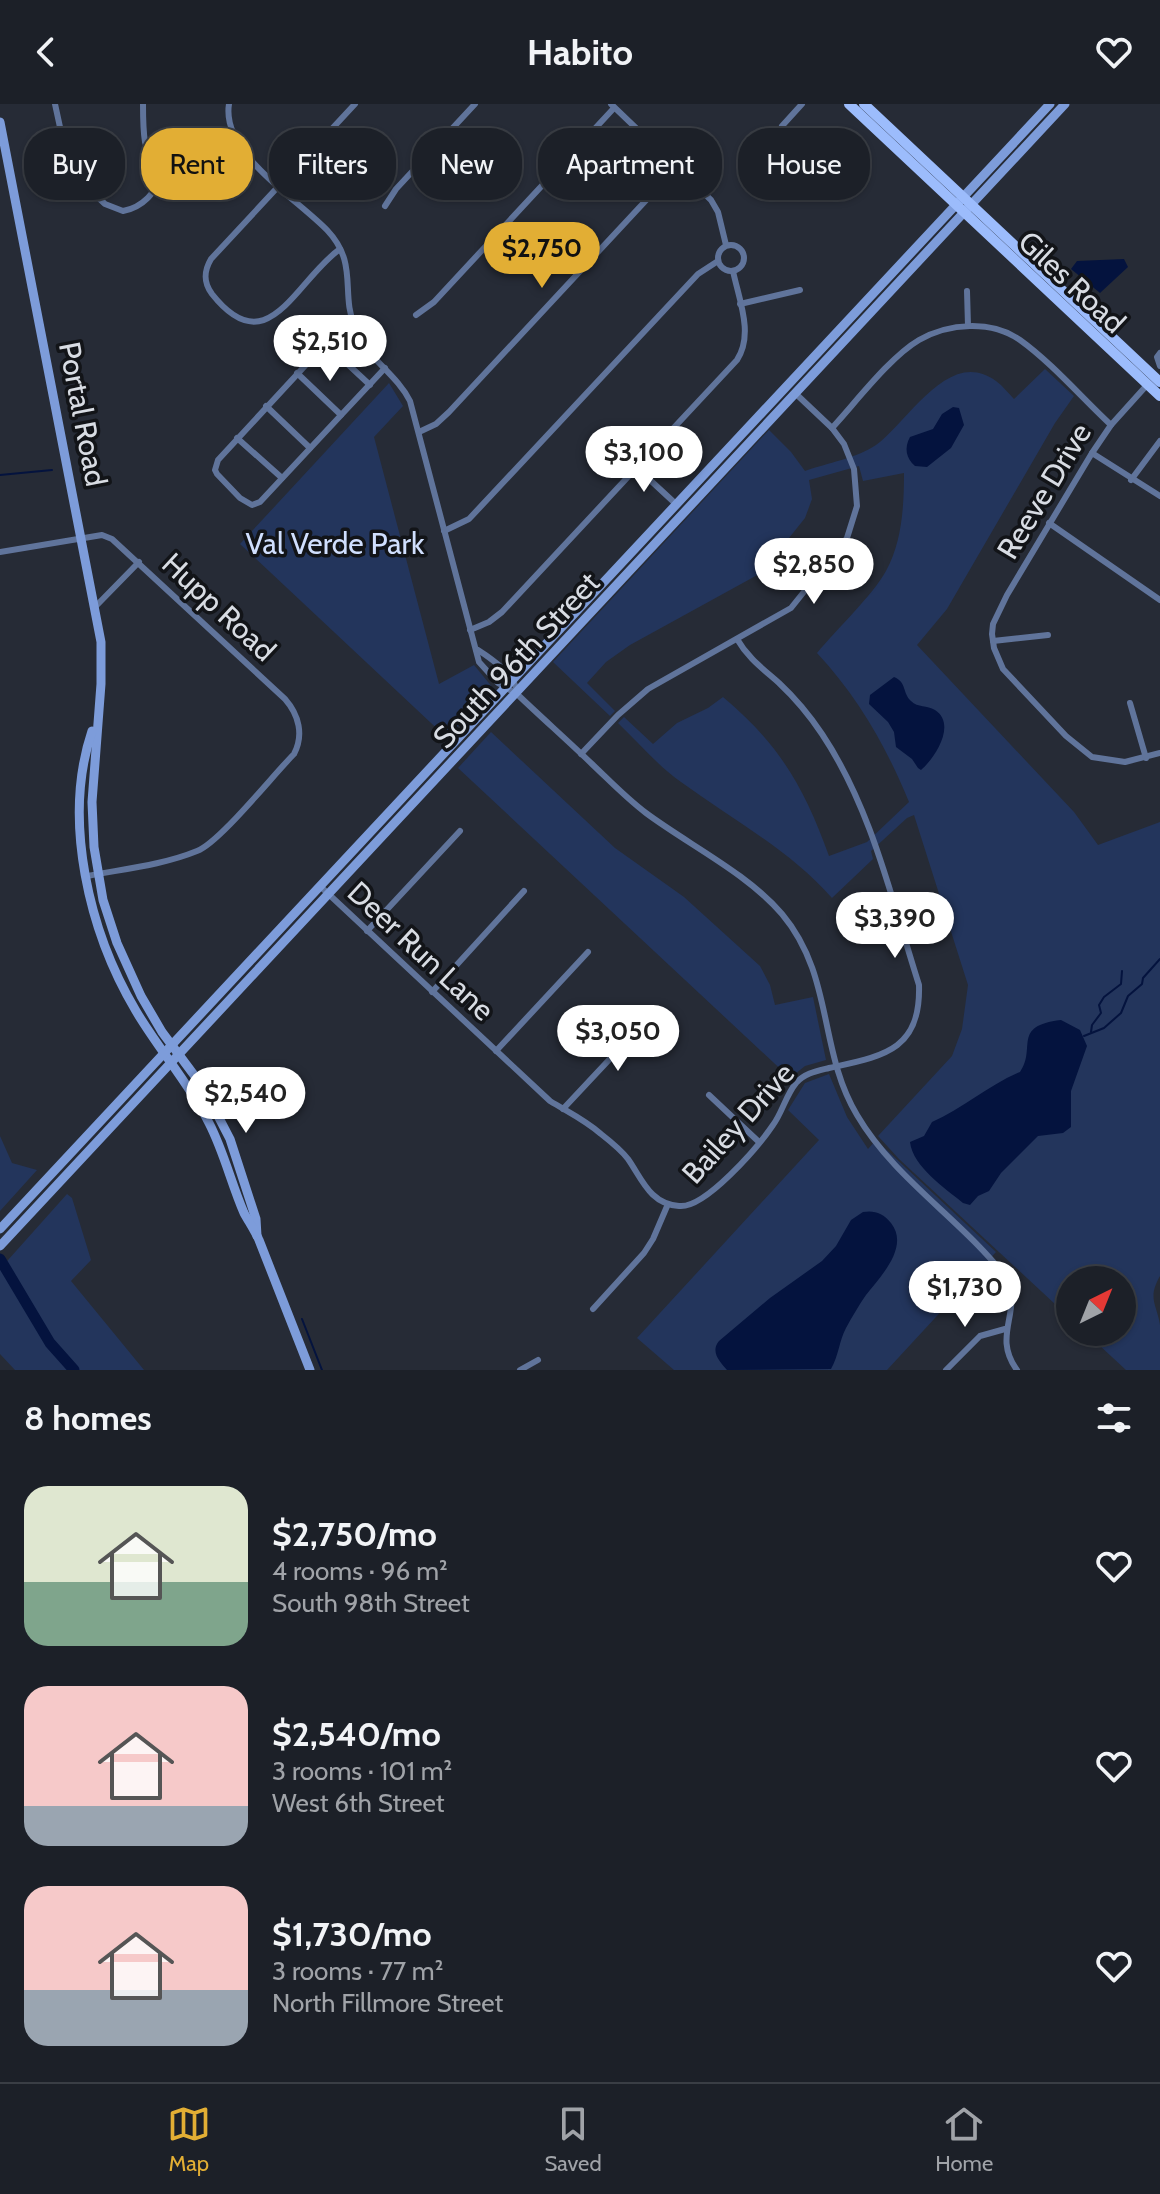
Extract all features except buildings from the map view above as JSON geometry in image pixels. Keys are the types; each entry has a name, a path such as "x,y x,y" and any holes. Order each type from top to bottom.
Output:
{"main road":[{"name":"Giles Road","path":"849,104 1156,374 1160,396"},
{"name":"Giles Road","path":"864,104 963,205"},
{"name":"South 96th Street","path":"0,1229 164,1053 517,694 796,395 1050,104"},
{"name":"South 96th Street","path":"0,1246 180,1054 674,503 1065,104"},
{"name":"Portal Road","path":"0,122 96,606 103,662 92,814 98,873 111,926 129,973 153,1017 203,1087 230,1139 254,1210 257,1236"},
{"name":"Portal Road","path":"97,716 88,743 81,790 82,838 99,928 114,969 136,1011 193,1094 213,1131 243,1211 257,1236"},
{"path":"257,1236 310,1370"}],"street":[{"path":"55,104 72,173 108,206 120,211 133,209 151,194 158,178 145,141 143,104"},
{"path":"229,104 230,126 238,146 269,175"},
{"path":"332,128 355,104"},
{"path":"385,206 396,189 475,104"},
{"path":"782,126 802,104"},
{"path":"416,315 434,302 612,106 635,128"},
{"path":"269,196 208,265 205,275 207,285 225,307 244,322 267,320 340,249"},
{"path":"295,200 324,227 340,249 348,272 351,316 362,344 398,381 407,396 470,630 478,649 479,662 505,690 517,694 642,810 767,898 789,923 805,948 815,972 836,1066 847,1098 868,1133 1008,1280 1013,1304 1005,1329 1005,1345 1017,1370"},
{"path":"419,432 436,424 449,412 646,200"},
{"path":"711,200 726,245"},
{"path":"726,245 737,246 744,256 741,267 733,271 723,268 718,261 720,250 726,245"},
{"path":"444,531 467,521 698,274 718,261"},
{"path":"470,630 502,612 737,360 745,342 733,271"},
{"path":"740,304 800,290"},
{"path":"967,291 968,326"},
{"path":"351,316 237,438 218,460 215,470 240,498 252,505 260,502 385,368"},
{"path":"832,428 898,357 918,340 968,326 995,329 1020,341 1111,425"},
{"path":"325,343 370,385"},
{"path":"1156,374 1160,353"},
{"path":"297,373 341,415"},
{"name":"Reeve Drive","path":"993,641 993,624 997,613 1049,523 1111,425 1156,374"},
{"path":"581,754 648,689 791,608 847,538 857,506 857,484 844,444 832,428 788,387"},
{"path":"266,406 310,448"},
{"path":"237,438 282,478"},
{"path":"1131,480 1160,441"},
{"path":"1092,453 1160,496"},
{"path":"636,467 685,513"},
{"path":"1049,523 1160,600"},
{"name":"Hupp Road","path":"82,537 102,535 112,539 139,562 285,699 300,726 294,754 215,839 199,851 98,873"},
{"path":"0,552 82,537"},
{"path":"96,606 139,562"},
{"path":"1048,635 993,641 1003,669 1092,757 1125,762 1160,753"},
{"name":"Bailey Drive","path":"668,1204 688,1206 709,1196 774,1124 799,1080 836,1066 869,1060 897,1047 915,1024 920,1007 919,985 863,813 848,779 809,715 751,659 737,639"},
{"path":"478,649 513,681 517,694"},
{"path":"1130,703 1146,758"},
{"path":"367,931 460,831"},
{"path":"87,876 98,873"},
{"name":"Deer Run Lane","path":"325,891 550,1101 586,1121 626,1156 649,1193 668,1204"},
{"path":"432,992 524,891"},
{"path":"496,1051 588,952"},
{"path":"563,1109 651,1015"},
{"path":"709,1095 759,1142"},
{"path":"593,1309 644,1253 668,1204"},
{"path":"946,1370 980,1336 1005,1329"},
{"path":"520,1370 538,1360"}],"green space":[{"path":"1045,369 1074,396 1055,423 947,609 917,645 1074,812 1098,845 1160,822 1160,1276 1153,1296 1160,1325 1160,1370 1126,1370 1100,1346 1136,1346 1136,1266 1056,1266 1056,1305 878,1136 952,1056 962,1029 968,985 914,815 871,851 873,859 832,898 779,850 673,776 618,723 624,717 653,744 677,723 723,697 760,732 788,769 810,809 829,856 867,842 909,802 870,723 817,653 886,571 899,536 904,473 863,481 859,466 809,480 812,499 805,518 761,573 630,645 606,662 587,683 615,711 610,716 553,662 769,430 805,471 868,450 930,391 962,373 979,373 996,381 1014,399"},
{"name":"Val Verde Park","path":"389,383 403,406 374,437 439,684 474,665 493,688 447,738 240,544"},
{"path":"491,732 615,848 684,897 760,966 770,985 775,1005 813,997 826,1060 805,1066 790,1078 458,768"},
{"path":"829,1074 847,1117 868,1149 876,1140 996,1252 887,1370 674,1370 637,1338 819,1140 788,1110 805,1083"},
{"path":"0,1136 12,1163 37,1170 0,1211"},
{"path":"67,1194 72,1198 91,1260 71,1281 144,1370 15,1370 0,1354 0,1269"}],"shaded area":[{"path":"1124,259 1128,267 1100,293 1071,269 1077,261"},
{"path":"953,407 959,408 964,425 951,448 927,467 915,466 907,453 910,437 933,429 942,414"},
{"path":"894,677 901,682 911,701 935,710 944,724 942,741 921,770 896,747 894,732 888,722 869,704 870,695"},
{"path":"1061,1020 1080,1030 1087,1046 1071,1091 1071,1127 1063,1133 1038,1136 1001,1173 989,1191 978,1196 970,1205 963,1203 923,1168 910,1142 924,1136 932,1122 1020,1072 1031,1033 1036,1027"},
{"path":"863,1212 878,1213 891,1223 896,1232 895,1252 846,1328 831,1369 727,1370 716,1353 719,1341 770,1298 822,1261 836,1246 851,1220"}],"waterway":[{"path":"0,475 52,470"},
{"path":"1084,1036 1104,1028 1121,1013 1128,996 1142,984 1143,978 1160,959"},
{"path":"1091,1032 1101,1013 1099,1005 1121,984 1122,971"},
{"path":"0,1259 50,1343 74,1370"},
{"path":"302,1319 322,1370"}]}
